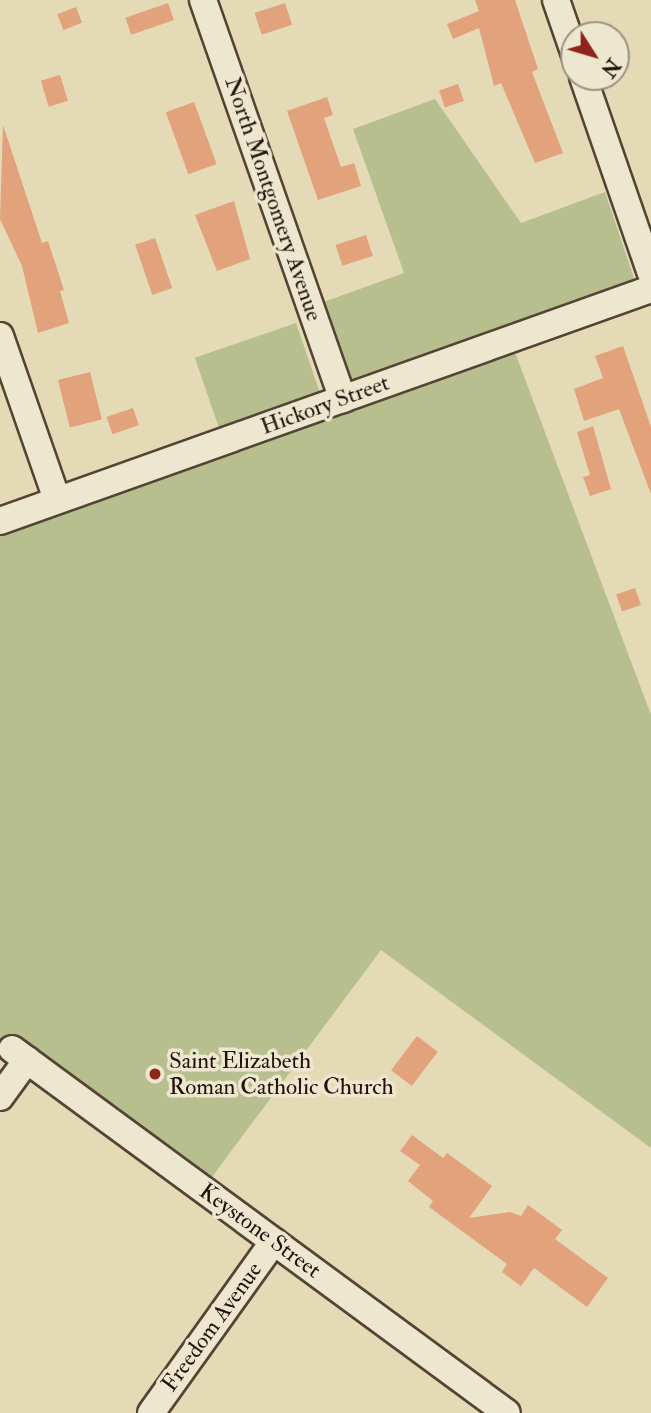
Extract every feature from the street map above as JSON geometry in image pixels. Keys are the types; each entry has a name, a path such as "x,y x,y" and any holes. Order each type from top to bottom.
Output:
{"street":[{"name":"North Montgomery Avenue","path":"203,0 342,398"},
{"path":"556,0 563,21"},
{"path":"588,91 651,273"},
{"name":"Hickory Street","path":"0,520 651,289"},
{"path":"0,336 57,500"},
{"name":"Keystone Street","path":"0,1097 20,1054 507,1413"},
{"name":"Freedom Avenue","path":"151,1413 274,1241"}],"green space":[{"path":"435,99 521,223 605,192 637,287 510,339 651,715 651,1148 381,950 203,1189 0,1040 0,521 342,399 310,307 404,273 353,129"},
{"path":"296,323 322,398 221,433 195,358"}],"building":[{"path":"475,0 515,0 538,69 532,72 563,153 535,163 501,83 494,86 479,28 453,39 447,24 479,11"},
{"path":"168,3 174,20 131,35 125,18"},
{"path":"285,3 292,25 262,35 255,13"},
{"path":"76,7 82,23 63,30 57,14"},
{"path":"60,75 68,101 49,107 41,81"},
{"path":"458,84 464,101 445,108 439,91"},
{"path":"327,97 333,115 324,118 341,167 354,163 361,186 318,200 287,111"},
{"path":"194,102 217,164 188,174 166,112"},
{"path":"3,125 42,243 48,241 64,290 60,291 69,323 38,333 22,266 0,219"},
{"path":"234,201 250,259 217,271 195,215"},
{"path":"366,235 373,256 342,266 336,245"},
{"path":"155,238 172,288 152,295 135,245"},
{"path":"623,346 651,427 651,494 619,409 584,421 574,389 603,378 595,356"},
{"path":"90,372 102,420 70,428 58,380"},
{"path":"133,408 139,425 112,434 107,417"},
{"path":"593,426 611,489 590,496 583,477 590,475 577,432"},
{"path":"635,588 641,605 622,612 616,595"},
{"path":"417,1036 438,1052 412,1086 391,1070"},
{"path":"412,1135 443,1158 447,1153 492,1186 469,1218 510,1212 521,1216 528,1205 562,1230 555,1239 608,1278 587,1307 534,1268 521,1286 502,1272 507,1264 429,1207 433,1201 408,1181 420,1165 400,1151"}],"place":[{"name":"Saint Elizabeth Roman Catholic Church","path":"155,1074"}]}
